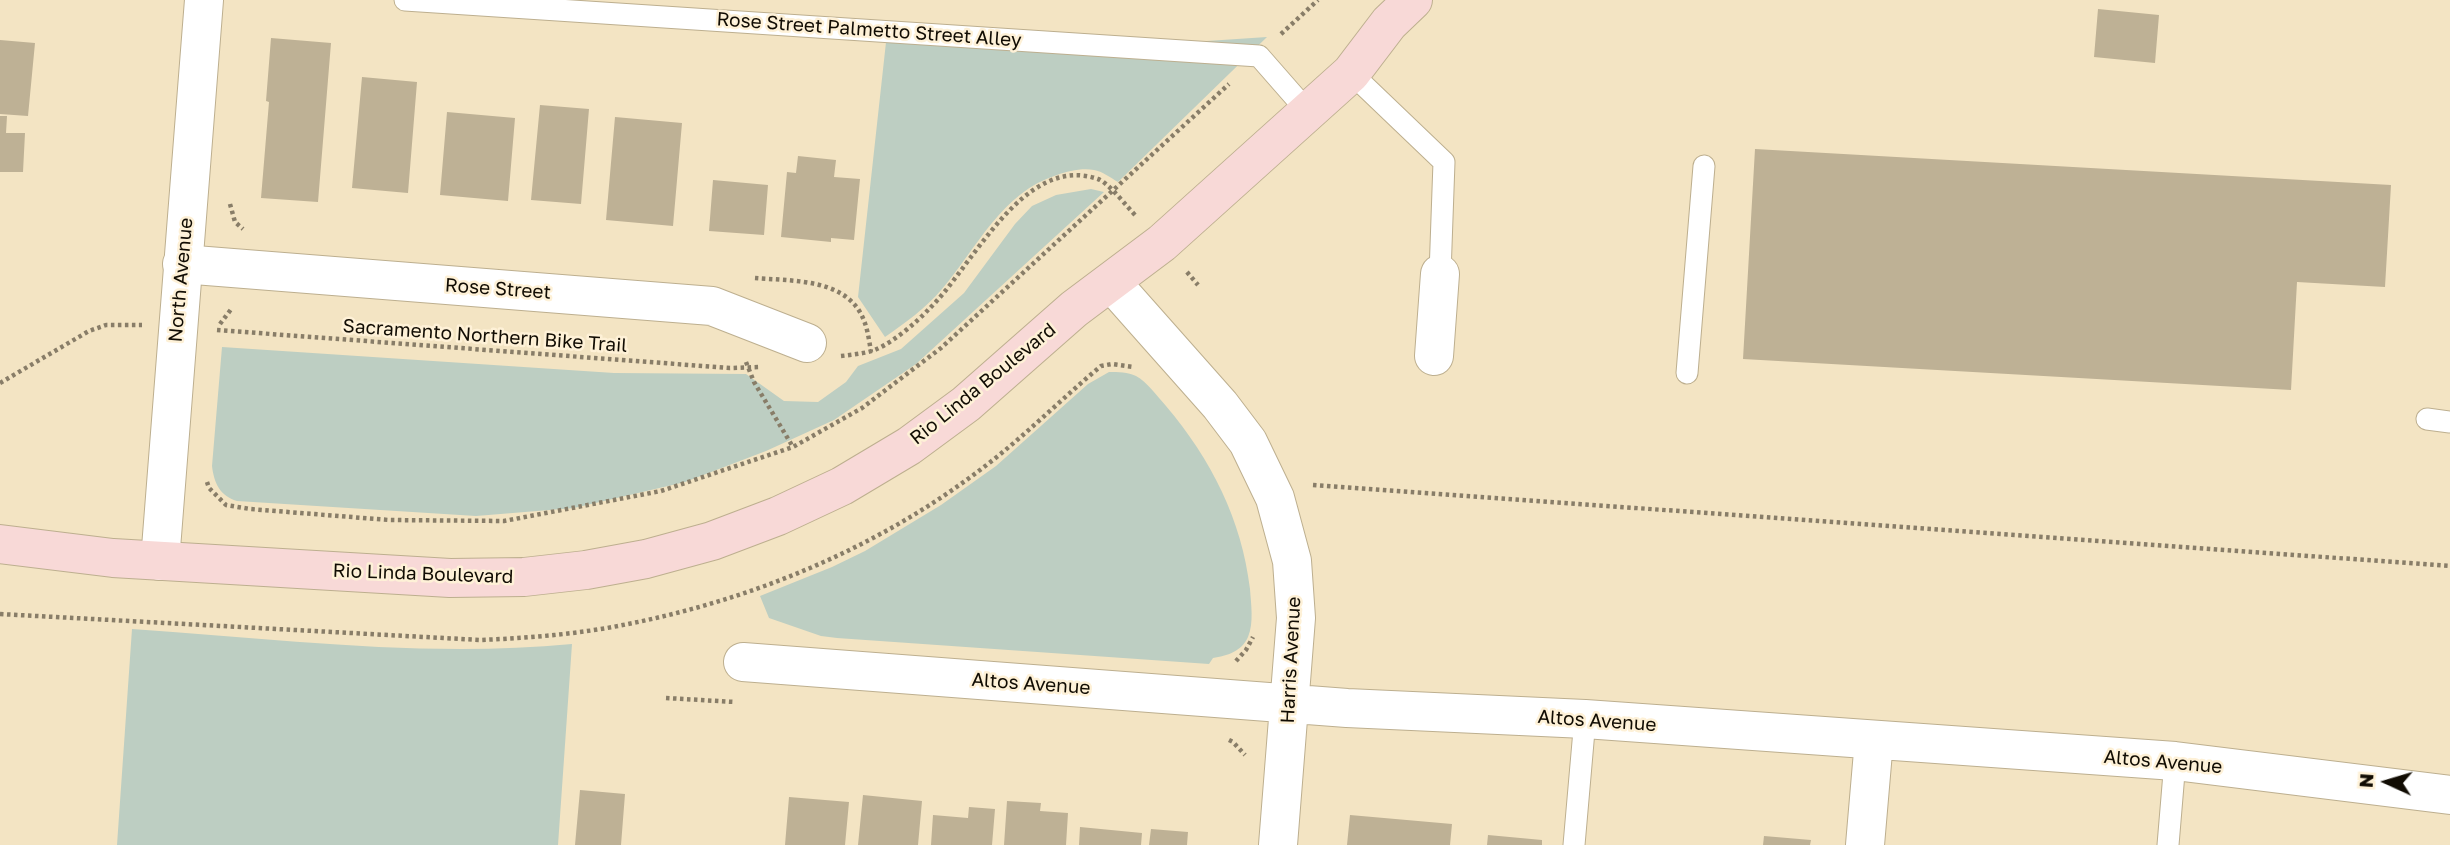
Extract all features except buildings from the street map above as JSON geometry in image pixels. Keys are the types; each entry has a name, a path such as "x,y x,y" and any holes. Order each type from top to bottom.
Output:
{"main road":[{"name":"Rio Linda Boulevard","path":"0,544 59,553 160,561 437,578 524,577 586,570 646,559 712,541 778,516 842,486 909,446 966,404 1074,309 1163,243 1351,74 1389,23 1413,0"}],"street":[{"name":"North Avenue","path":"160,561 204,0"},
{"name":"Rose Street","path":"182,264 712,306 807,343"},
{"path":"1434,356 1440,274"},
{"name":"Harris Avenue","path":"1111,282 1220,405 1248,442 1268,482 1292,561 1296,618 1278,845"},
{"name":"Altos Avenue","path":"743,662 1290,704 1585,719 2175,761 2450,795"},
{"path":"1866,845 1874,740"}],"lane":[{"name":"Rose Street Palmetto Street Alley","path":"405,0 1259,56"},
{"path":"1259,56 1308,112"},
{"path":"1351,74 1444,162 1440,274"},
{"path":"1687,373 1704,166"},
{"path":"2427,419 2450,422"},
{"path":"1574,845 1585,719"},
{"path":"2168,845 2175,761"}],"path":[{"path":"206,479 209,488 226,505 250,509 389,520 503,522 661,491 793,447 862,408 899,382 980,313 1113,192 1318,0"},
{"path":"745,277 824,286 839,293 853,302 862,316 871,352 929,310 1004,215 1028,193 1047,183 1074,175 1100,180 1113,192"},
{"path":"230,194 235,222 247,233"},
{"name":"Sacramento Northern Bike Trail","path":"243,302 232,308 222,320 218,331 750,369"},
{"path":"0,383 89,331 106,325 141,325"},
{"path":"739,352 793,447"},
{"path":"1308,485 2450,566"},
{"path":"666,698 748,703"},
{"path":"1226,739 1233,742 1247,757 1250,765"}],"green space":[{"path":"888,24 1177,43 1267,37 1118,182 1097,171 1075,170 1038,183 1021,194 992,223 936,296 885,337 858,297"},
{"path":"1091,189 1104,192 916,364 834,420 766,451 685,482 574,508 476,516 237,501 222,492 214,478 212,466 222,347 614,373 746,374 784,401 818,402 846,382 858,366 901,349 964,293 1015,224 1032,206 1056,195"},
{"path":"1109,372 1133,375 1152,390 1197,447 1222,492 1240,539 1250,589 1250,632 1238,649 1213,658 1209,664 837,638 821,636 769,618 760,596 865,551 941,505 996,466 1088,384"},
{"path":"132,629 407,648 517,648 572,644 558,845 117,845"}]}
